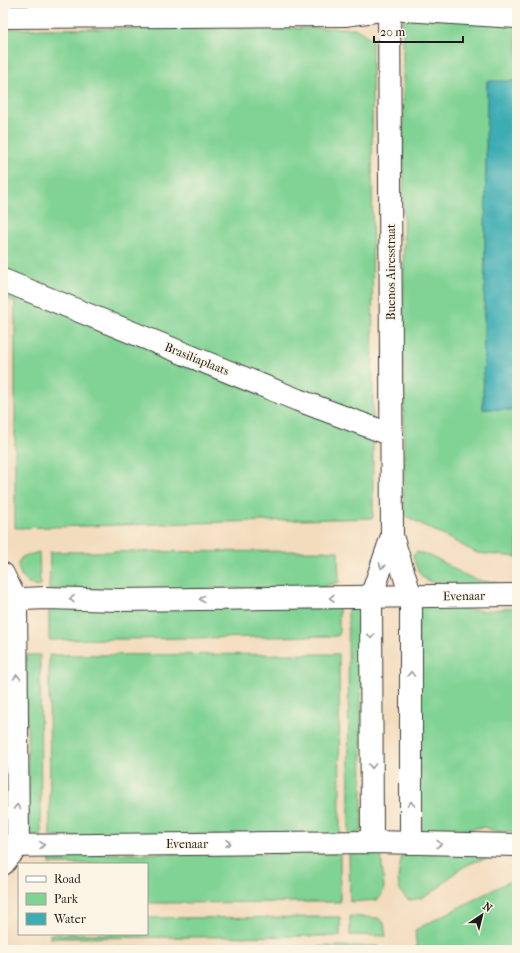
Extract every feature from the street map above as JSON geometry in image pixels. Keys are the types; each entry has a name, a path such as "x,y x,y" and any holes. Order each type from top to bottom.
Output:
{"street":[{"path":"3,17 345,15 389,6 517,17"},
{"name":"Buenos Airesstraat","path":"389,6 392,536 411,597"},
{"name":"Brasiliaplaats","path":"3,280 305,403 392,434"},
{"name":"Buenos Airesstraat","path":"371,597 392,536"},
{"path":"3,574 9,600 10,846 3,864"},
{"name":"Evenaar","path":"9,600 45,598 119,600 517,595"},
{"path":"371,597 372,842"},
{"path":"411,597 411,843"},
{"name":"Evenaar","path":"10,846 372,842 506,845"}],"green space":[{"path":"403,3 517,3 517,81 487,82 483,409 517,410 517,557 477,553 404,515"},
{"path":"355,28 372,39 373,518 15,528 15,302 3,297 3,29"},
{"path":"338,551 339,582 320,588 49,590 50,552"},
{"path":"39,552 40,585 37,587 23,578 18,563 22,557"},
{"path":"416,552 437,559 472,578 496,582 496,587 449,586 428,581 419,572 416,565 413,555"},
{"path":"49,604 339,604 339,635 49,640"},
{"path":"348,604 361,609 362,831 349,836"},
{"path":"418,604 485,611 517,607 517,831 499,832 483,827 427,835 419,828"},
{"path":"339,654 340,836 50,837 49,655"},
{"path":"26,655 40,655 41,837 30,835 29,833"},
{"path":"496,852 496,858 480,860 465,866 435,890 423,897 409,900 400,891 398,879 402,853"},
{"path":"340,853 340,902 148,903 148,863 50,863 50,854"},
{"path":"349,853 381,853 384,888 378,900 350,902"},
{"path":"510,881 517,881 517,950 417,950 415,930"},
{"path":"350,916 378,918 384,923 386,936 350,935"},
{"path":"340,917 340,936 50,938 50,935 148,935 148,918"},
{"path":"378,946 379,950 50,950 50,948"}],"water":[{"path":"487,81 517,81 517,410 483,409"}]}
